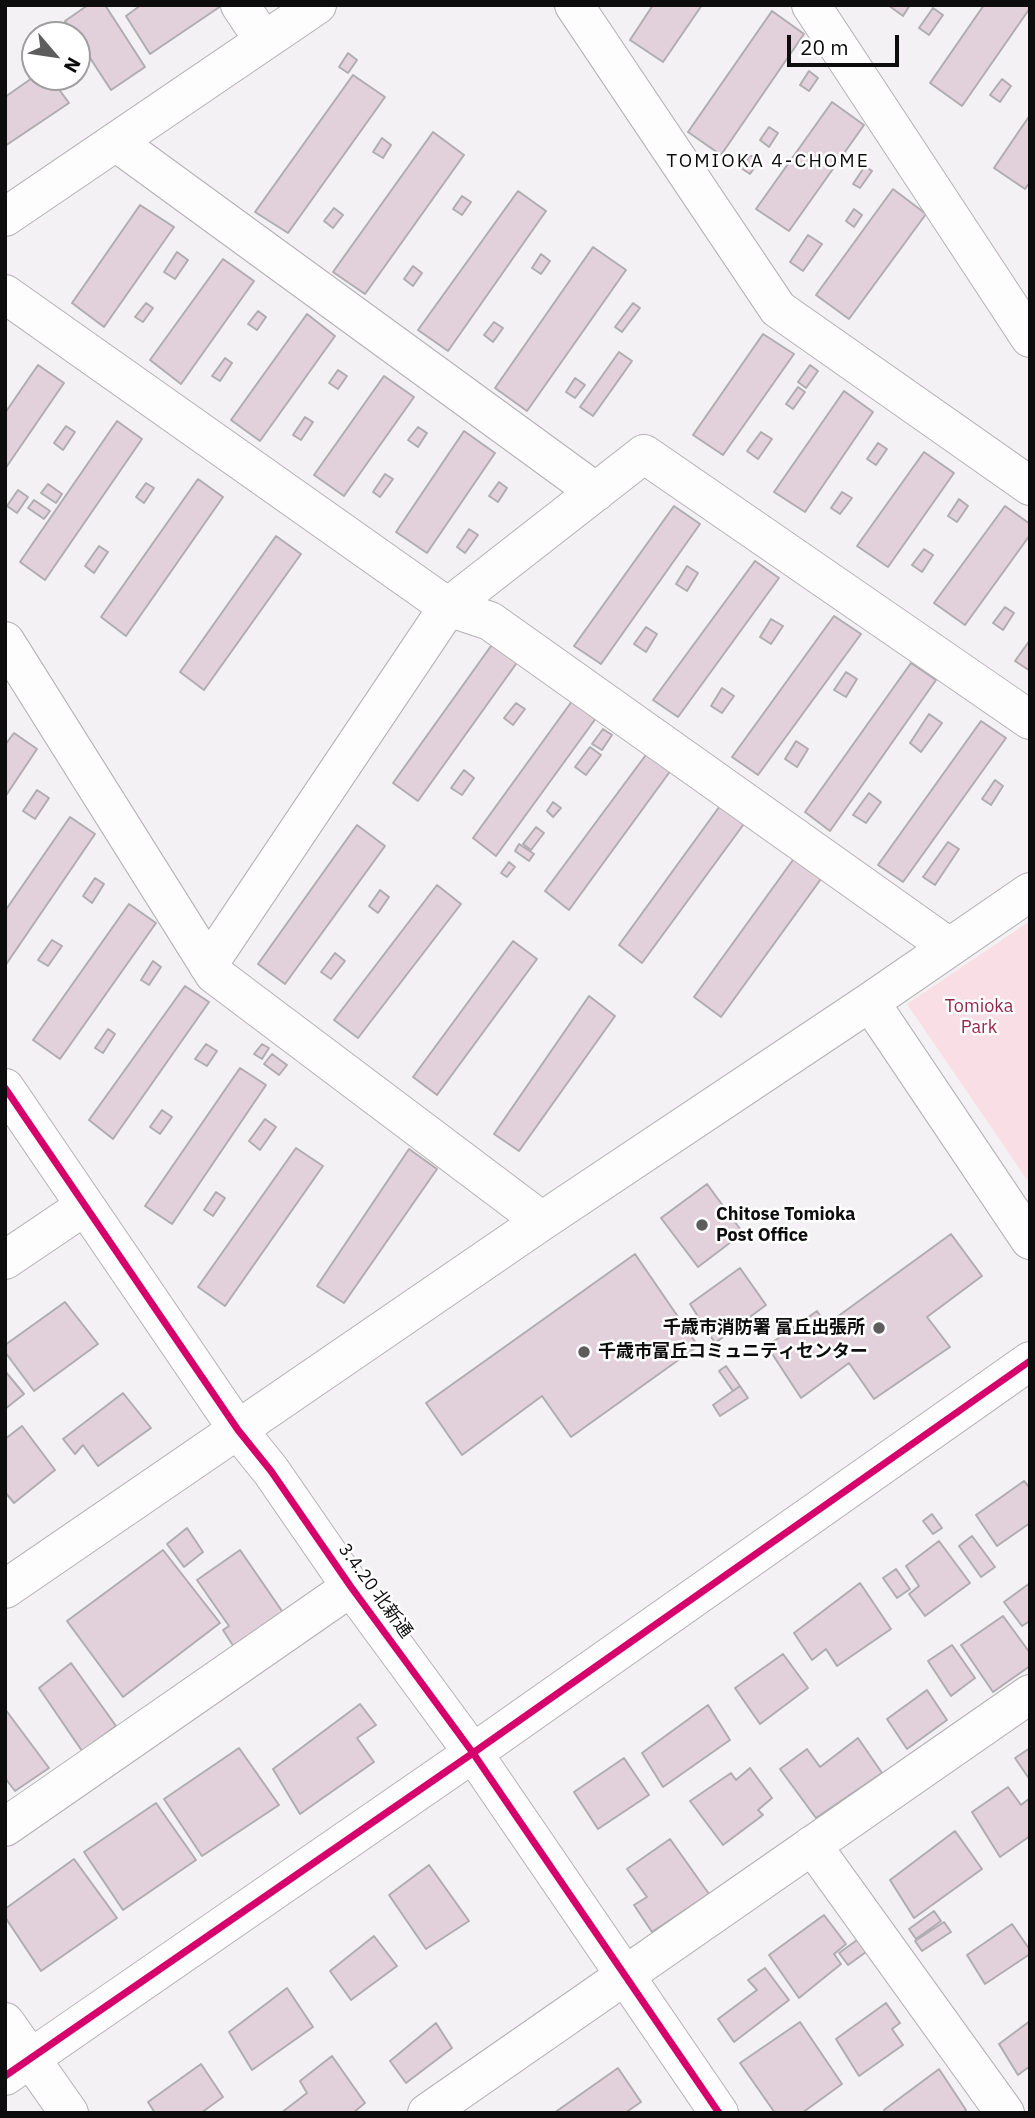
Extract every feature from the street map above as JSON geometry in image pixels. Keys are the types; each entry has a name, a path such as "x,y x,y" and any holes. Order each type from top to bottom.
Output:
{"street":[{"path":"240,5 264,41"},
{"path":"5,217 317,5"},
{"path":"574,5 778,309 1030,486"},
{"path":"811,5 1030,338"},
{"path":"116,142 596,492"},
{"path":"5,294 448,607 490,621 949,947"},
{"path":"208,965 448,607 644,454 1030,720"},
{"path":"5,640 214,974 542,1220"},
{"path":"5,1589 542,1220 1030,892"},
{"path":"870,1002 1030,1240"},
{"name":"3.4.20 北新通","path":"5,1088 238,1430 271,1471 351,1587 472,1752 719,2113"},
{"path":"5,1260 85,1206"},
{"path":"18,2067 1030,1361"},
{"path":"5,1827 351,1587"},
{"path":"427,2113 1029,1695"},
{"path":"812,1844 1005,2113"},
{"path":"5,2022 18,2067 69,2113"}],"green space":[{"name":"Tomioka Park","path":"1030,921 1030,1184 907,1004"}],"building":[{"path":"88,5 105,5 145,67 111,90 91,59 91,21 65,21"},
{"path":"141,5 221,6 150,54 126,16"},
{"path":"653,5 702,5 663,62 630,40"},
{"path":"888,5 910,5 903,16"},
{"path":"984,5 1030,5 1030,8 962,106 930,83"},
{"path":"933,8 943,15 929,35 919,28"},
{"path":"772,11 804,34 721,155 688,132"},
{"path":"348,53 357,60 348,73 339,67"},
{"path":"809,71 818,78 809,91 800,85"},
{"path":"353,75 385,97 288,233 255,212"},
{"path":"1002,79 1011,86 1000,102 990,95"},
{"path":"21,86 21,91 60,91 69,103 5,146 5,97"},
{"path":"832,102 864,125 789,231 756,209"},
{"path":"1030,115 1030,182 1025,189 994,168"},
{"path":"769,127 778,133 769,147 760,140"},
{"path":"433,132 464,155 365,294 333,272"},
{"path":"382,138 391,145 383,158 373,152"},
{"path":"750,155 759,161 750,174 741,168"},
{"path":"865,166 872,171 860,188 853,184"},
{"path":"893,189 926,214 849,319 816,295"},
{"path":"518,191 546,211 448,351 418,330"},
{"path":"462,196 471,202 462,215 453,209"},
{"path":"140,205 174,227 104,327 72,303"},
{"path":"334,208 343,215 333,228 324,221"},
{"path":"854,209 862,215 854,227 846,221"},
{"path":"808,235 822,244 803,271 790,262"},
{"path":"593,247 626,270 527,411 495,388"},
{"path":"177,252 188,260 175,279 164,272"},
{"path":"541,254 550,261 541,274 532,268"},
{"path":"223,259 254,281 181,384 150,360"},
{"path":"413,266 422,273 413,286 404,279"},
{"path":"146,303 153,308 143,322 135,317"},
{"path":"633,303 640,308 622,332 615,327"},
{"path":"258,311 266,317 257,330 248,324"},
{"path":"307,314 335,336 260,441 231,420"},
{"path":"494,322 503,328 493,342 484,335"},
{"path":"763,334 794,354 723,455 693,435"},
{"path":"619,352 632,361 593,416 580,407"},
{"path":"225,358 232,363 220,381 212,376"},
{"path":"38,365 64,383 5,469 5,413"},
{"path":"810,365 818,371 806,388 798,382"},
{"path":"338,370 347,376 338,389 329,383"},
{"path":"384,376 414,397 344,496 314,475"},
{"path":"575,378 585,385 575,398 566,392"},
{"path":"798,387 805,392 793,409 786,404"},
{"path":"844,391 873,412 805,512 774,492"},
{"path":"305,417 313,422 301,440 293,435"},
{"path":"117,421 142,439 45,580 20,562"},
{"path":"66,426 75,432 63,450 54,443"},
{"path":"418,427 427,433 418,447 408,440"},
{"path":"464,431 495,453 427,553 396,532"},
{"path":"761,432 772,439 758,459 747,451"},
{"path":"878,443 887,449 876,465 867,459"},
{"path":"924,452 954,473 888,567 857,546"},
{"path":"385,474 393,479 380,497 373,492"},
{"path":"198,479 223,497 126,636 101,617"},
{"path":"499,482 507,488 498,502 489,496"},
{"path":"146,483 154,488 144,503 136,497"},
{"path":"48,484 62,494 56,503 41,493"},
{"path":"18,490 28,497 17,513 7,506"},
{"path":"842,492 852,498 840,514 831,508"},
{"path":"959,499 968,506 957,522 948,516"},
{"path":"34,500 50,511 44,519 28,508"},
{"path":"674,506 700,524 601,664 574,646"},
{"path":"1005,506 1030,524 1030,535 965,625 934,603"},
{"path":"469,529 478,535 465,553 457,547"},
{"path":"276,536 301,554 204,690 180,672"},
{"path":"99,546 108,552 94,573 85,566"},
{"path":"924,549 933,555 922,572 912,565"},
{"path":"755,561 779,578 678,717 653,700"},
{"path":"687,566 698,573 687,591 676,584"},
{"path":"1005,607 1014,613 1003,630 993,623"},
{"path":"834,616 861,634 758,775 732,757"},
{"path":"771,619 783,626 771,644 760,637"},
{"path":"646,627 657,634 646,652 634,644"},
{"path":"496,639 521,657 418,801 393,783"},
{"path":"1030,640 1030,671 1015,661"},
{"path":"911,663 936,680 830,831 805,812"},
{"path":"846,672 857,679 846,697 834,690"},
{"path":"722,688 734,696 722,713 711,706"},
{"path":"575,697 599,714 496,856 473,838"},
{"path":"516,703 525,709 513,725 504,718"},
{"path":"929,714 942,723 921,752 910,743"},
{"path":"981,721 1006,738 903,882 878,865"},
{"path":"603,729 612,735 602,750 592,744"},
{"path":"14,733 37,749 5,797 5,745"},
{"path":"796,741 808,749 797,767 785,759"},
{"path":"590,747 601,755 586,775 575,767"},
{"path":"651,748 674,766 569,910 545,891"},
{"path":"464,770 474,778 462,795 451,788"},
{"path":"995,780 1003,786 991,805 982,799"},
{"path":"37,790 49,798 35,819 23,811"},
{"path":"869,793 881,802 866,823 853,815"},
{"path":"725,799 749,817 642,963 619,945"},
{"path":"553,802 561,808 553,817 547,811"},
{"path":"70,817 95,834 5,966 5,911"},
{"path":"357,825 385,846 285,984 258,964"},
{"path":"536,827 544,833 531,850 523,844"},
{"path":"948,842 959,849 935,885 923,877"},
{"path":"519,844 534,854 529,861 515,851"},
{"path":"798,853 826,872 721,1017 694,997"},
{"path":"509,862 515,867 507,877 501,873"},
{"path":"95,878 104,884 92,903 83,896"},
{"path":"437,885 461,904 358,1038 334,1020"},
{"path":"380,890 389,897 378,913 369,906"},
{"path":"129,904 156,923 60,1059 33,1040"},
{"path":"52,940 62,946 48,966 38,960"},
{"path":"513,941 537,959 437,1095 413,1077"},
{"path":"335,953 345,961 331,979 321,972"},
{"path":"153,961 161,967 149,985 141,980"},
{"path":"185,986 209,1002 113,1139 89,1120"},
{"path":"589,996 615,1016 519,1151 494,1134"},
{"path":"108,1029 115,1034 103,1053 95,1048"},
{"path":"206,1044 217,1051 207,1066 195,1059"},
{"path":"262,1044 269,1048 262,1059 254,1054"},
{"path":"272,1054 287,1065 279,1075 264,1064"},
{"path":"240,1068 266,1085 172,1224 145,1206"},
{"path":"162,1110 172,1117 160,1134 150,1127"},
{"path":"265,1119 276,1127 260,1150 249,1141"},
{"path":"296,1148 323,1166 225,1306 198,1287"},
{"path":"409,1149 437,1169 344,1303 317,1286"},
{"name":"Chitose Tomioka Post Office","path":"707,1184 743,1233 698,1267 661,1218"},
{"path":"216,1192 225,1198 213,1216 204,1210"},
{"path":"951,1234 982,1276 927,1317 950,1347 874,1399 849,1363 801,1398 767,1346 817,1311 826,1325"},
{"path":"635,1254 698,1346 571,1437 542,1396 462,1455 426,1403"},
{"path":"740,1268 766,1305 715,1343 690,1304"},
{"path":"65,1302 98,1344 34,1391 5,1352 5,1345"},
{"path":"726,1366 740,1386 733,1391 719,1371"},
{"path":"5,1371 24,1394 5,1409"},
{"path":"740,1386 748,1398 720,1416 713,1405"},
{"path":"123,1393 151,1428 98,1466 83,1445 75,1454 63,1439"},
{"path":"22,1426 55,1470 14,1503 5,1492 5,1439"},
{"path":"1024,1481 1030,1488 1030,1523 997,1546 976,1515"},
{"path":"932,1514 942,1528 933,1534 923,1521"},
{"path":"187,1528 203,1552 184,1567 167,1544"},
{"path":"972,1536 995,1567 981,1577 959,1546"},
{"path":"939,1541 970,1583 925,1616 909,1594 919,1586 906,1566"},
{"path":"163,1550 220,1623 123,1697 67,1621"},
{"path":"240,1550 284,1614 234,1647 223,1630 229,1626 197,1580"},
{"path":"896,1569 910,1589 897,1598 883,1578"},
{"path":"860,1583 891,1629 837,1666 826,1649 812,1660 794,1633"},
{"path":"1030,1583 1030,1621 1022,1626 1004,1602"},
{"path":"1003,1616 1030,1653 1030,1666 993,1692 961,1645"},
{"path":"952,1645 975,1678 951,1696 928,1661"},
{"path":"783,1654 808,1688 760,1724 735,1688"},
{"path":"71,1663 116,1726 82,1751 39,1688"},
{"path":"927,1690 947,1720 907,1749 887,1719"},
{"path":"360,1704 376,1725 357,1738 374,1762 300,1814 273,1769"},
{"path":"708,1705 730,1740 663,1787 642,1753"},
{"path":"5,1709 49,1768 15,1791 5,1778"},
{"path":"858,1738 882,1773 816,1818 780,1769 807,1749 820,1767"},
{"path":"239,1748 279,1805 202,1856 164,1799"},
{"path":"1030,1748 1030,1780 1015,1758"},
{"path":"624,1758 649,1795 598,1829 574,1792"},
{"path":"750,1768 772,1798 758,1810 763,1815 723,1845 690,1801 731,1773 736,1780"},
{"path":"1008,1787 1021,1805 1030,1798 1030,1836 1000,1857 972,1812"},
{"path":"156,1803 196,1860 123,1910 84,1852"},
{"path":"955,1831 982,1869 914,1918 890,1880"},
{"path":"670,1839 709,1894 652,1932 634,1905 647,1897 627,1869"},
{"path":"74,1859 117,1918 41,1971 5,1917 5,1909"},
{"path":"429,1865 469,1921 426,1949 389,1895"},
{"path":"934,1911 941,1921 916,1939 909,1929"},
{"path":"824,1915 846,1944 834,1954 841,1964 799,1998 769,1955"},
{"path":"944,1922 951,1932 922,1951 915,1941"},
{"path":"1012,1924 1030,1954 985,1984 967,1955"},
{"path":"864,1935 873,1947 848,1965 839,1953"},
{"path":"374,1936 397,1966 351,2000 330,1971"},
{"path":"765,1968 789,2000 734,2042 718,2019 757,1990 748,1980"},
{"path":"287,1988 313,2027 252,2070 229,2032"},
{"path":"886,2003 900,2023 892,2029 903,2045 859,2076 836,2039"},
{"path":"1030,2021 1030,2066 1018,2075 999,2044"},
{"path":"800,2022 842,2084 802,2113 775,2113 740,2063"},
{"path":"436,2023 452,2048 406,2083 390,2061"},
{"path":"332,2056 365,2103 353,2113 281,2113 307,2093 300,2081"},
{"path":"201,2064 223,2097 201,2113 155,2113 148,2102"},
{"path":"618,2068 641,2102 625,2113 554,2113"},
{"path":"939,2069 966,2110 963,2113 886,2113 884,2110"}],"cycle path":[{"path":"5,1088 238,1430 271,1471 351,1587 473,1753 719,2113"},
{"path":"5,2076 473,1753 1030,1361"}],"place":[{"name":"Chitose Tomioka Post Office","path":"702,1225"},
{"name":"千歳市消防署 富丘出張所","path":"879,1328"},
{"name":"千歳市富丘コミュニティセンター","path":"584,1352"}],"district":[{"name":"TOMIOKA 4-CHOME","path":"768,162"}]}
